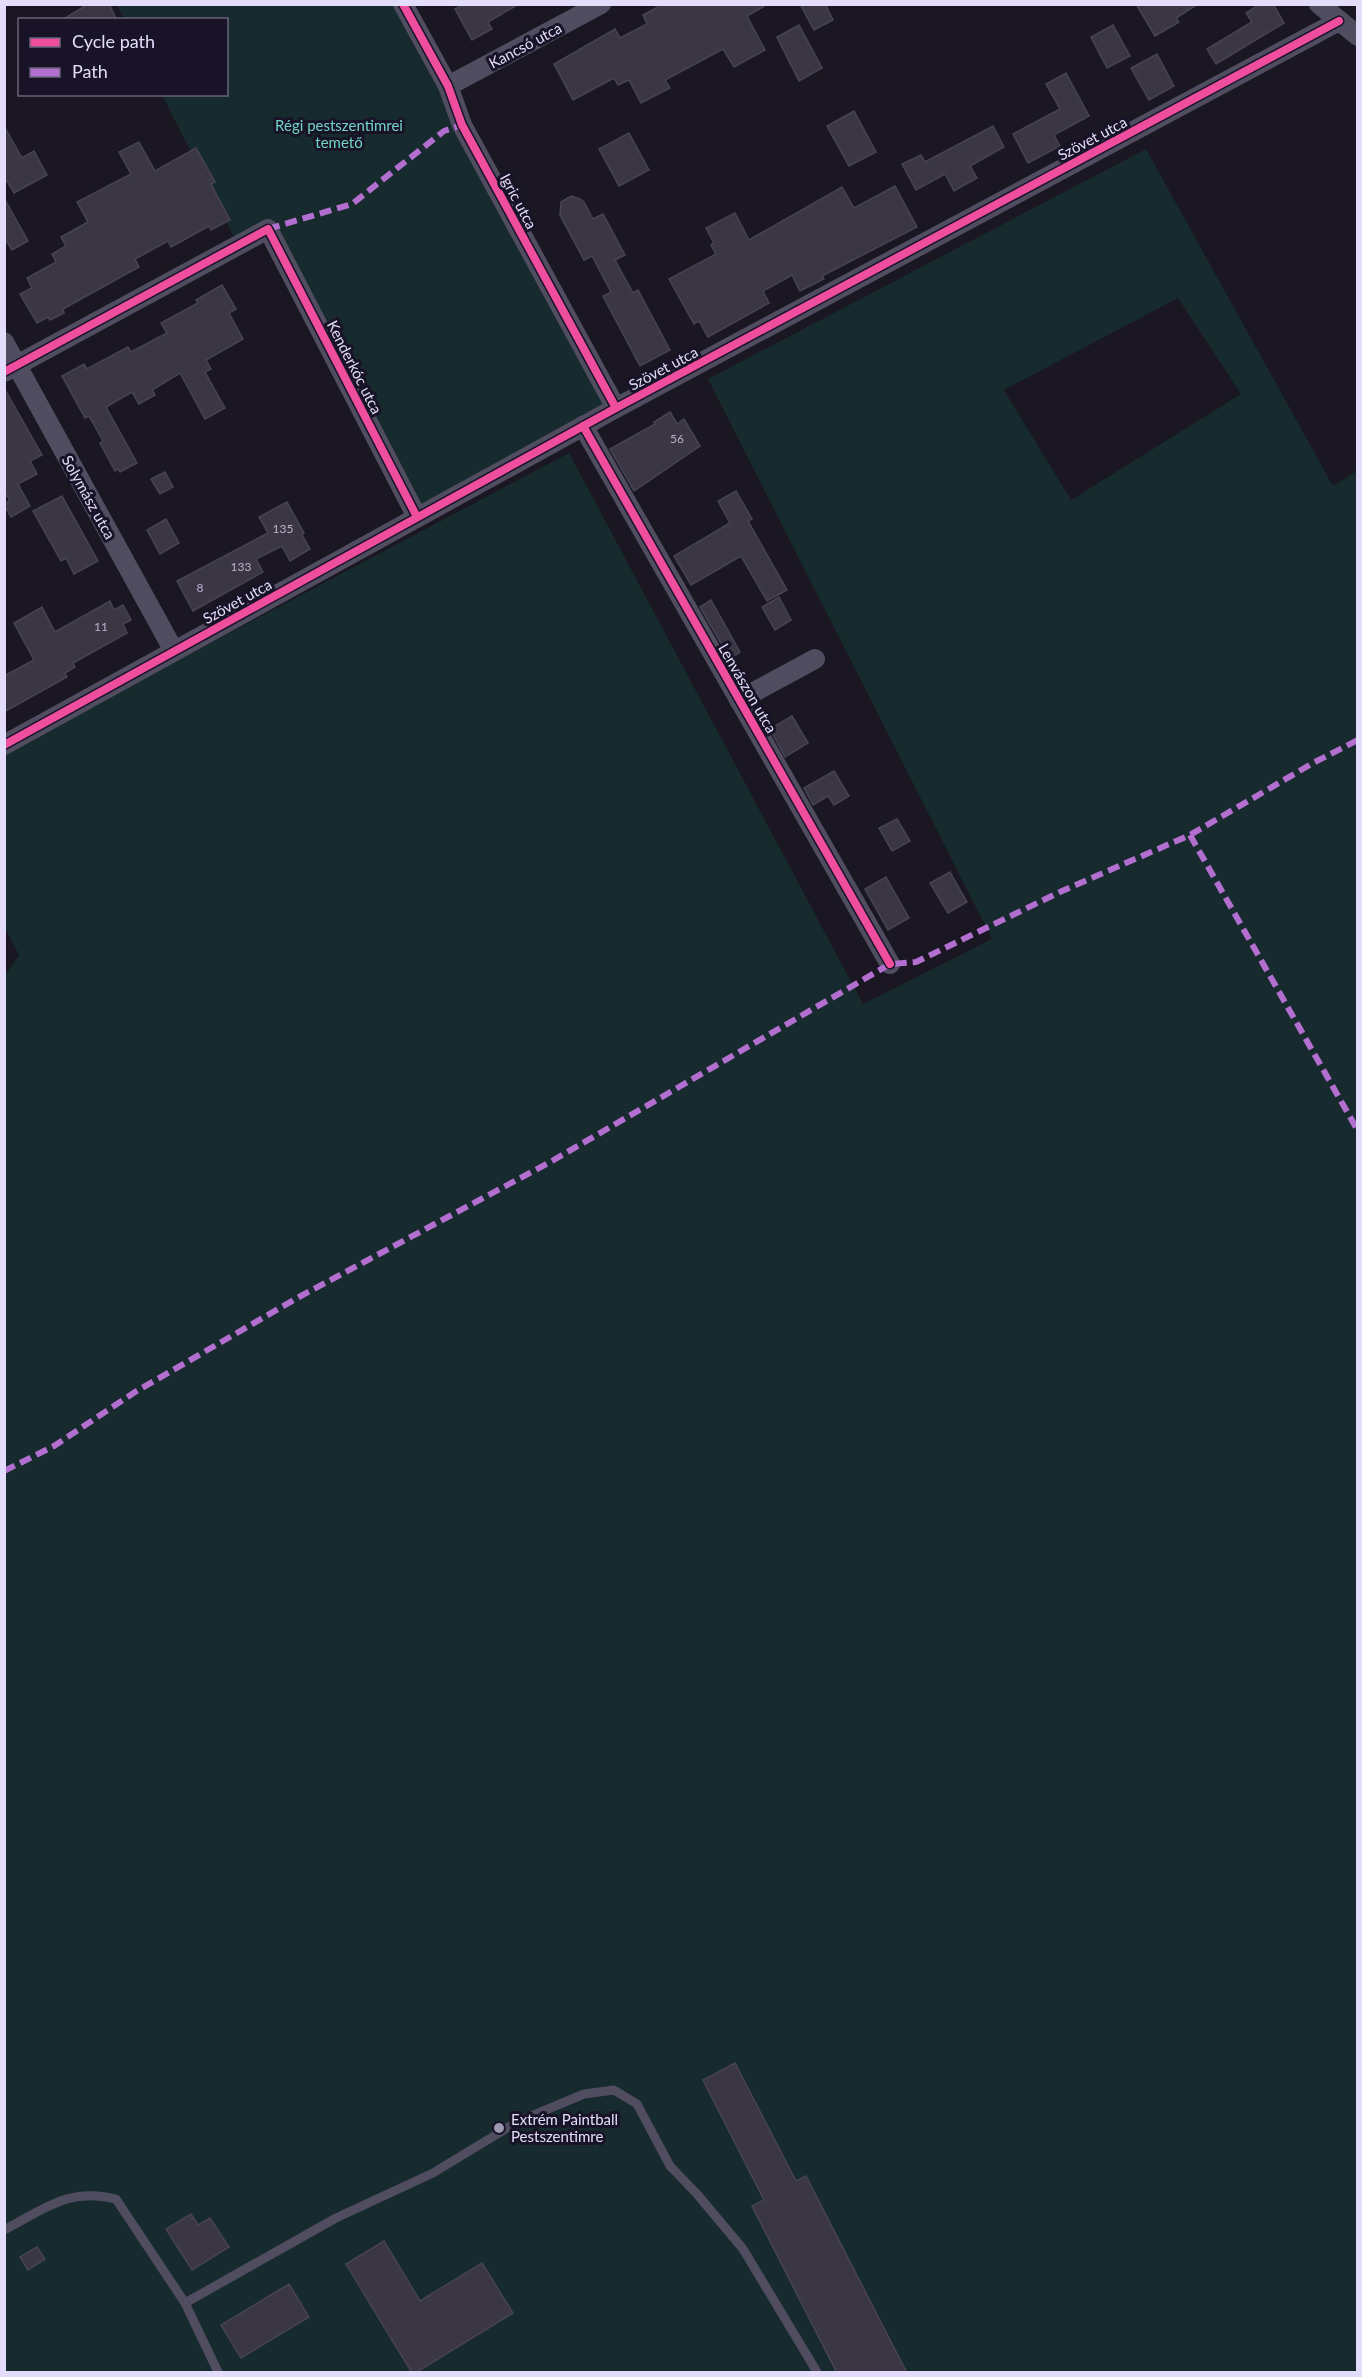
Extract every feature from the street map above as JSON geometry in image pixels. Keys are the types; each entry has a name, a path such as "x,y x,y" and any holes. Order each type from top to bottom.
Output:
{"street":[{"name":"Igric utca","path":"403,4 448,86 462,125 616,408"},
{"name":"Kancsó utca","path":"448,86 601,4"},
{"path":"1319,4 1358,36"},
{"name":"Szövet utca","path":"4,745 616,408 1339,21"},
{"name":"Kenderkóc utca","path":"10,368 268,229 417,517"},
{"name":"Solymász utca","path":"4,342 10,368 174,651"},
{"name":"Lenvászon utca","path":"583,426 890,964"},
{"path":"739,700 815,659"}],"lane":[{"path":"186,2303 336,2218 433,2173 517,2122 584,2094 615,2091 636,2104 670,2166 698,2194 743,2248 817,2373"},
{"path":"4,2230 70,2196 96,2193 116,2199 186,2303 218,2373"}],"green space":[{"name":"Régi pestszentimrei temető","path":"117,5 403,5 616,408 417,517 268,229 238,245 163,96 228,96 228,18 124,18"},
{"path":"1146,149 1333,486 1357,471 1357,2372 5,2372 4,977 19,955 5,928 5,752 569,453 863,1004 992,939 708,379","holes":["1178,298 1241,394 1071,500 1004,390"]}],"building":[{"path":"88,4 109,4 116,18 65,18"},
{"path":"464,4 519,4 488,22 492,29 472,40 455,9"},
{"path":"663,4 768,4 747,16 765,50 734,67 723,49 665,80 670,88 641,103 629,80 618,85 614,78 573,100 554,64 615,29 620,38 647,24 643,15"},
{"path":"800,4 825,4 833,20 814,30"},
{"path":"1136,4 1198,4 1176,18 1179,22 1155,36"},
{"path":"1260,4 1273,4 1284,23 1216,64 1207,49 1252,22 1246,13"},
{"path":"799,25 822,68 799,81 777,37"},
{"path":"1113,25 1130,56 1107,68 1091,37"},
{"path":"1157,54 1174,86 1149,100 1131,68"},
{"path":"1066,73 1089,116 1054,135 1060,146 1028,163 1013,134 1060,109 1046,84"},
{"path":"854,111 876,152 849,166 827,126"},
{"path":"4,126 22,158 34,151 47,175 14,193 4,176"},
{"path":"993,126 1004,147 970,166 977,178 954,191 945,174 916,190 902,164 921,155 925,162"},
{"path":"629,133 649,170 619,186 599,149"},
{"path":"139,142 155,171 196,148 215,182 211,184 230,220 211,230 209,226 171,247 168,241 135,259 139,267 63,309 64,313 50,320 48,317 37,323 20,294 32,288 27,278 56,262 52,254 66,246 61,237 88,222 77,202 131,174 119,152"},
{"path":"895,186 917,227 822,276 824,279 800,291 792,275 763,291 769,303 708,337 699,321 694,324 669,279 716,254 711,245 714,243 706,228 735,213 749,240 842,187 854,208"},
{"path":"571,196 584,202 593,219 603,214 625,255 615,260 633,293 638,290 670,350 640,366 603,296 611,292 592,256 584,260 560,215 561,202"},
{"path":"4,198 28,241 12,250 4,237"},
{"path":"222,285 236,309 229,313 243,339 206,360 211,369 205,372 225,408 205,419 180,373 152,390 155,395 139,404 132,392 106,407 137,463 120,472 118,469 115,471 100,443 103,441 89,416 85,418 62,376 84,364 87,369 128,347 131,352 167,333 161,323 198,303 196,300"},
{"path":"4,388 42,455 30,461 37,474 18,484 30,506 11,517 4,505 10,500 4,492"},
{"path":"670,412 677,424 684,419 700,446 634,491 610,449 655,424 654,422"},
{"path":"165,472 173,487 160,494 151,479"},
{"path":"736,491 752,519 748,521 787,590 767,601 741,556 691,585 674,556 730,523 718,501"},
{"path":"62,496 98,561 74,574 66,558 61,561 33,511"},
{"path":"287,502 310,549 290,561 282,546 256,559 263,572 193,611 177,581 268,533 259,517"},
{"path":"166,519 179,543 160,554 147,530"},
{"path":"779,597 791,620 775,630 762,607"},
{"path":"711,600 740,652 730,659 700,607"},
{"path":"110,601 114,610 123,605 131,620 123,624 127,633 73,663 75,667 65,673 67,677 4,712 4,676 34,660 14,623 42,607 55,632"},
{"path":"792,716 808,743 785,757 770,729"},
{"path":"834,771 849,796 834,805 828,796 813,805 804,788"},
{"path":"897,819 910,841 892,851 879,828"},
{"path":"950,872 967,902 948,913 930,883"},
{"path":"886,877 909,918 888,930 865,889"},
{"path":"735,2063 796,2181 806,2176 907,2373 837,2373 752,2206 764,2200 703,2080"},
{"path":"191,2214 198,2225 210,2218 229,2247 192,2270 166,2229"},
{"path":"384,2241 420,2301 482,2263 513,2313 412,2373 346,2264"},
{"path":"37,2247 45,2259 28,2270 20,2257"},
{"path":"289,2284 309,2317 241,2358 221,2325"}],"marked path":[{"path":"268,229 352,204 444,131 462,125"},
{"path":"4,1471 54,1446 135,1392 299,1297 552,1161 890,964 916,962 1062,891 1190,835 1313,763 1358,740"},
{"path":"1190,835 1358,1131"}],"cycle path":[{"path":"403,4 448,86 462,125 616,408"},
{"path":"4,745 616,408 1339,21"},
{"path":"4,372 268,229 417,517"},
{"path":"583,426 890,964"}],"place":[{"name":"Extrém Paintball Pestszentimre","path":"499,2128"}]}
